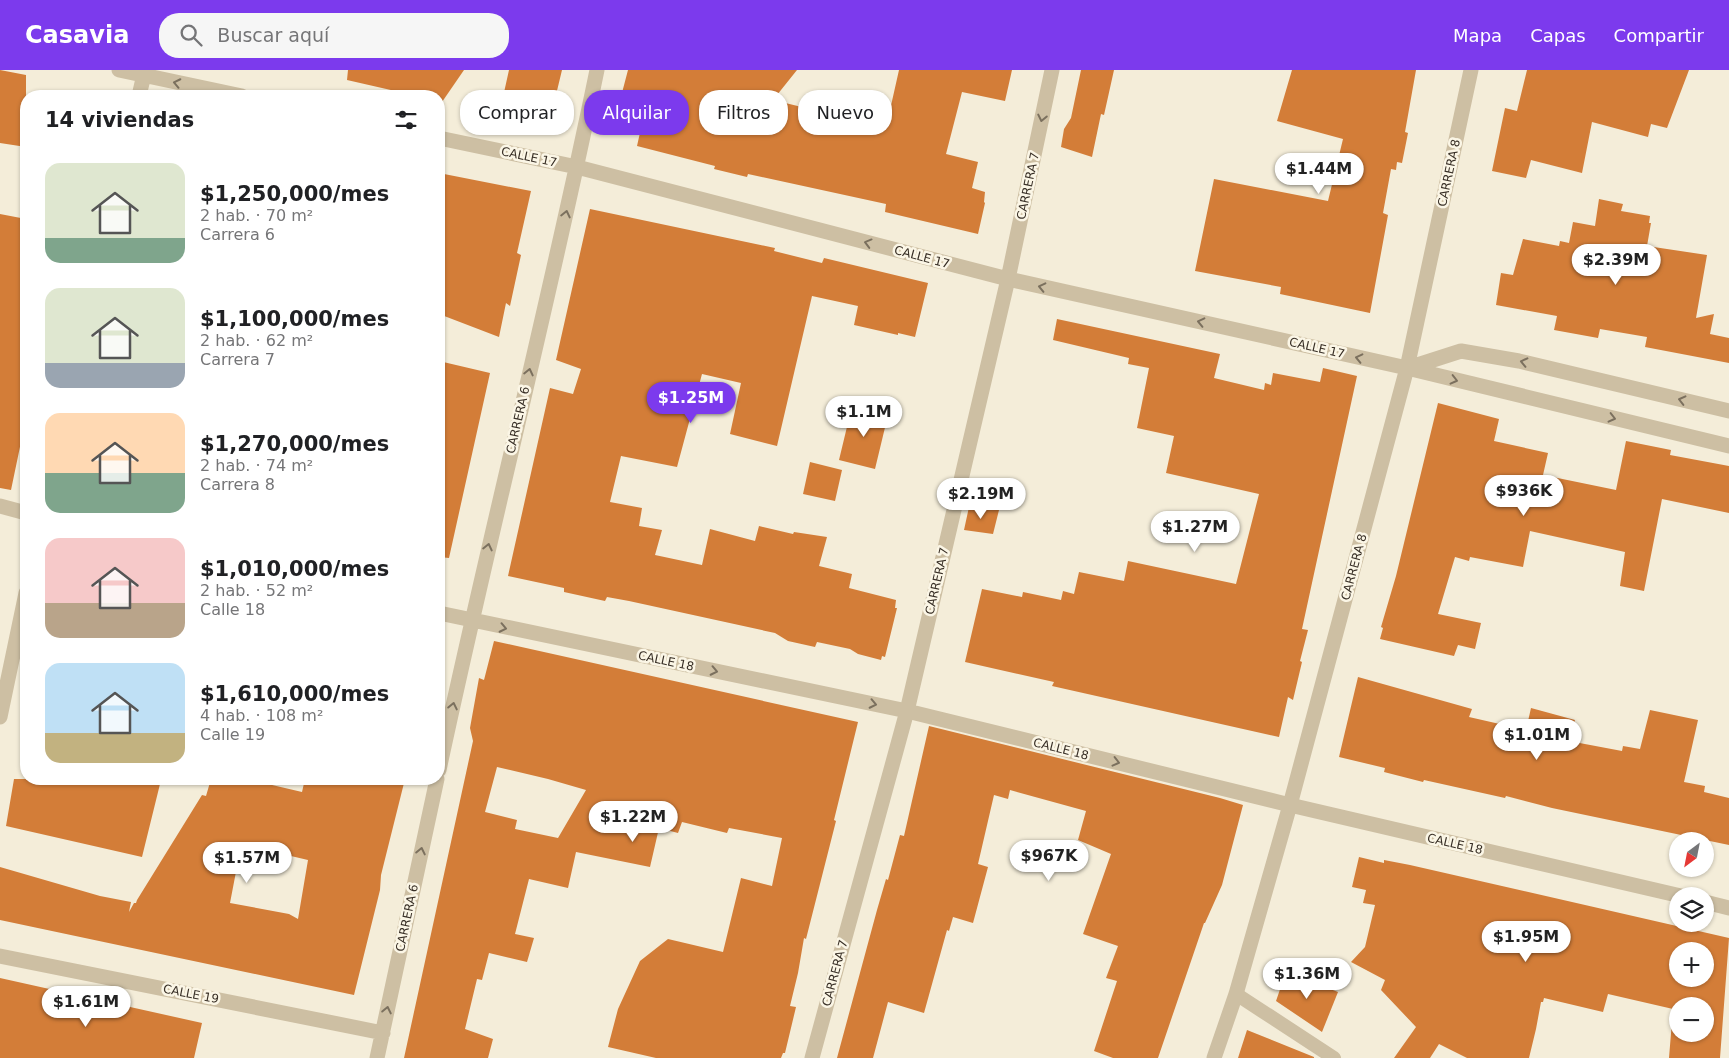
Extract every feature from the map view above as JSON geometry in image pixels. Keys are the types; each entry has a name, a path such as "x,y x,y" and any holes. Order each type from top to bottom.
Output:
{"street":[{"path":"120,70 144,73 216,90"},
{"name":"CARRERA 6","path":"445,742 471,621 577,167 597,70"},
{"name":"CARRERA 7","path":"812,1058 907,711 1008,279 1052,70"},
{"name":"CARRERA 8","path":"1214,1058 1236,994 1290,805 1407,368 1471,70"},
{"path":"140,90 144,73"},
{"name":"CALLE 17","path":"445,139 577,167 1008,279 1407,368 1729,446"},
{"path":"1407,368 1461,351 1520,361 1729,411"},
{"path":"0,506 20,511"},
{"name":"CALLE 18","path":"445,614 907,711 1290,805 1669,893"},
{"path":"0,717 20,622"},
{"name":"CARRERA 6","path":"377,1058 436,785"},
{"path":"1714,904 1729,908"},
{"name":"CALLE 19","path":"0,956 383,1033"}],"lane":[{"path":"1236,994 1334,1058"}],"building":[{"path":"0,70 26,75 26,90 20,90 20,146 0,143"},
{"path":"348,70 464,70 445,98 445,90 391,90 347,80"},
{"path":"509,70 562,70 557,90 505,90"},
{"path":"628,70 797,70 781,90 699,90 699,135 788,135 788,104 798,106 798,135 892,135 892,101 899,70 1012,70 1005,101 962,92 946,154 978,162 972,188 985,192 985,203 978,234 885,212 886,204 748,174 747,177 714,169 715,166 637,146 639,135 689,135 689,90 623,90"},
{"path":"1081,70 1114,70 1104,115 1101,114 1092,157 1061,147 1064,129 1071,118"},
{"path":"1292,70 1416,70 1405,132 1408,133 1402,163 1397,162 1396,170 1391,169 1383,213 1388,215 1370,313 1280,294 1281,287 1195,271 1214,179 1328,201 1343,139 1277,121"},
{"path":"1527,70 1689,70 1667,128 1651,124 1648,137 1592,122 1582,173 1531,160 1526,178 1492,171 1505,108 1517,111"},
{"path":"445,174 531,191 517,253 521,255 510,306 506,303 499,337 445,316"},
{"path":"1599,199 1623,204 1621,211 1650,216 1649,223 1651,223 1647,246 1707,255 1696,318 1714,314 1710,334 1729,338 1729,363 1645,347 1647,337 1600,329 1598,338 1554,330 1557,316 1496,305 1501,273 1513,275 1523,239 1559,246 1560,241 1569,243 1573,222 1595,226"},
{"path":"590,209 775,248 774,251 822,263 824,258 928,283 915,337 854,325 858,306 812,296 777,446 730,434 741,383 702,374 677,467 621,456 610,502 642,508 639,526 662,530 655,555 702,565 710,529 755,541 759,526 793,534 794,532 827,537 819,566 852,574 849,588 896,600 895,608 897,608 885,657 882,656 881,660 858,654 850,649 817,642 815,647 788,641 775,633 629,601 607,597 605,601 564,592 564,588 508,576 550,388 573,394 581,369 556,360"},
{"path":"0,214 20,218 20,447 11,490 0,488"},
{"path":"1057,319 1220,354 1214,378 1264,390 1265,383 1271,385 1273,373 1320,382 1323,368 1357,376 1302,629 1308,630 1300,661 1302,662 1293,700 1288,697 1279,737 1052,686 1054,682 965,662 982,589 1022,597 1023,592 1061,600 1063,591 1074,594 1079,572 1124,581 1128,561 1236,584 1259,494 1166,473 1174,436 1137,428 1149,368 1128,364 1129,358 1053,340"},
{"path":"445,362 490,373 449,558 445,558"},
{"path":"1438,403 1499,419 1494,441 1548,453 1543,475 1616,490 1626,441 1671,450 1670,455 1729,466 1729,513 1662,499 1644,591 1620,586 1625,552 1530,531 1523,567 1470,557 1469,561 1455,557 1438,614 1481,623 1475,649 1458,645 1454,656 1380,639 1383,628 1381,627 1396,576"},
{"path":"852,406 888,415 875,469 839,460"},
{"path":"810,462 842,470 835,501 803,494"},
{"path":"969,507 999,510 993,534 964,530"},
{"path":"494,641 858,722 834,820 836,821 806,939 804,938 790,1006 796,1007 785,1053 783,1053 781,1058 656,1058 608,1047 618,1009 640,961 668,939 723,952 741,878 772,886 782,838 729,828 727,833 682,822 678,833 659,828 650,867 576,852 568,888 529,879 515,934 534,938 527,962 489,953 482,980 477,979 465,1029 493,1039 488,1058 404,1058 473,741 470,728 479,678 484,680","holes":["497,767 586,790 558,838 515,829 517,820 485,812"]},
{"path":"1358,677 1472,709 1469,717 1526,730 1531,708 1575,720 1569,741 1622,751 1623,746 1640,749 1650,710 1698,720 1684,782 1705,786 1704,792 1729,798 1729,845 1714,842 1714,832 1669,832 1552,808 1506,796 1505,798 1424,780 1423,782 1384,772 1385,768 1339,757"},
{"path":"929,726 1243,805 1222,885 1204,923 1158,1058 1113,1058 1094,1051 1117,981 1106,978 1118,946 1083,934 1111,854 1078,840 1086,811 1010,790 1008,799 994,795 978,864 988,867 973,923 953,917 949,931 947,930 924,1013 888,1002 873,1058 837,1058 886,879 888,880 900,835 904,836"},
{"path":"14,779 20,779 20,785 160,785 142,857 6,826"},
{"path":"209,785 272,785 302,792 304,785 404,785 354,995 0,920 0,867 100,896 131,902 129,912 202,795 206,796","holes":["261,849 308,860 298,919 289,914 230,903 239,856 258,860"]},
{"path":"1359,857 1384,863 1384,860 1410,865 1669,924 1669,932 1703,932 1729,938 1720,1058 1669,1058 1670,1042 1714,1042 1714,997 1669,997 1669,1008 1608,994 1603,1012 1544,998 1543,1002 1541,1002 1529,1058 1467,1058 1439,1044 1430,1058 1394,1058 1416,1027 1381,990 1385,980 1351,962 1365,947 1375,905 1363,903 1366,890 1352,887"},
{"path":"1286,972 1338,992 1322,1032 1276,1001"},
{"path":"0,978 202,1023 194,1058 0,1058"},
{"path":"1247,1030 1314,1057 1314,1058 1238,1058"}]}
